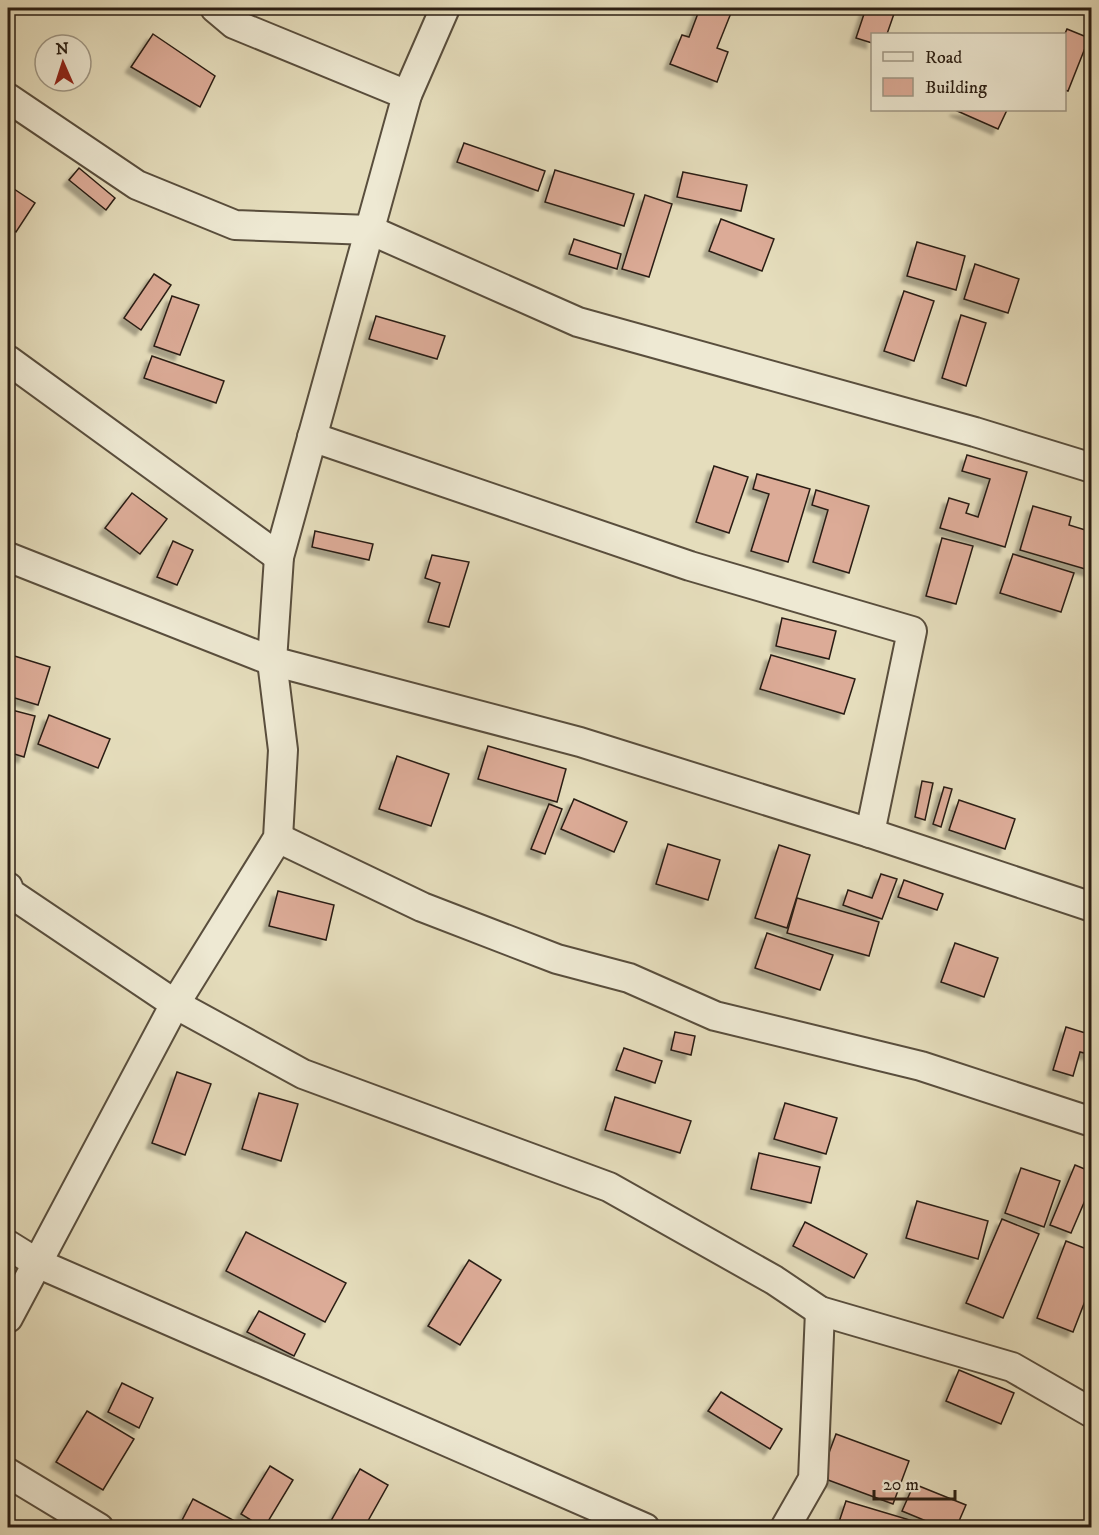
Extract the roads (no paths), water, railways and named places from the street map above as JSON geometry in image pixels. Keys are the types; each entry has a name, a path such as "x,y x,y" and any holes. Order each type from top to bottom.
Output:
{"street":[{"path":"215,8 234,24 407,95"},
{"path":"8,1318 175,1004 278,838 283,750 272,661 279,557 407,95 445,8"},
{"path":"8,98 137,184 235,225 370,230 578,322 975,432 1092,468"},
{"path":"8,360 279,557"},
{"path":"312,437 690,566 912,631 870,833"},
{"path":"8,557 272,661 580,742 870,833 1092,907"},
{"path":"278,838 422,907 557,959 628,978 715,1016 921,1066 1092,1122"},
{"path":"8,887 10,893 175,1004 303,1074 609,1187 774,1280 820,1311 1012,1367 1092,1413"},
{"path":"8,1245 37,1263 645,1527"},
{"path":"785,1527 813,1479 820,1311"},
{"path":"8,1473 99,1527"}]}
